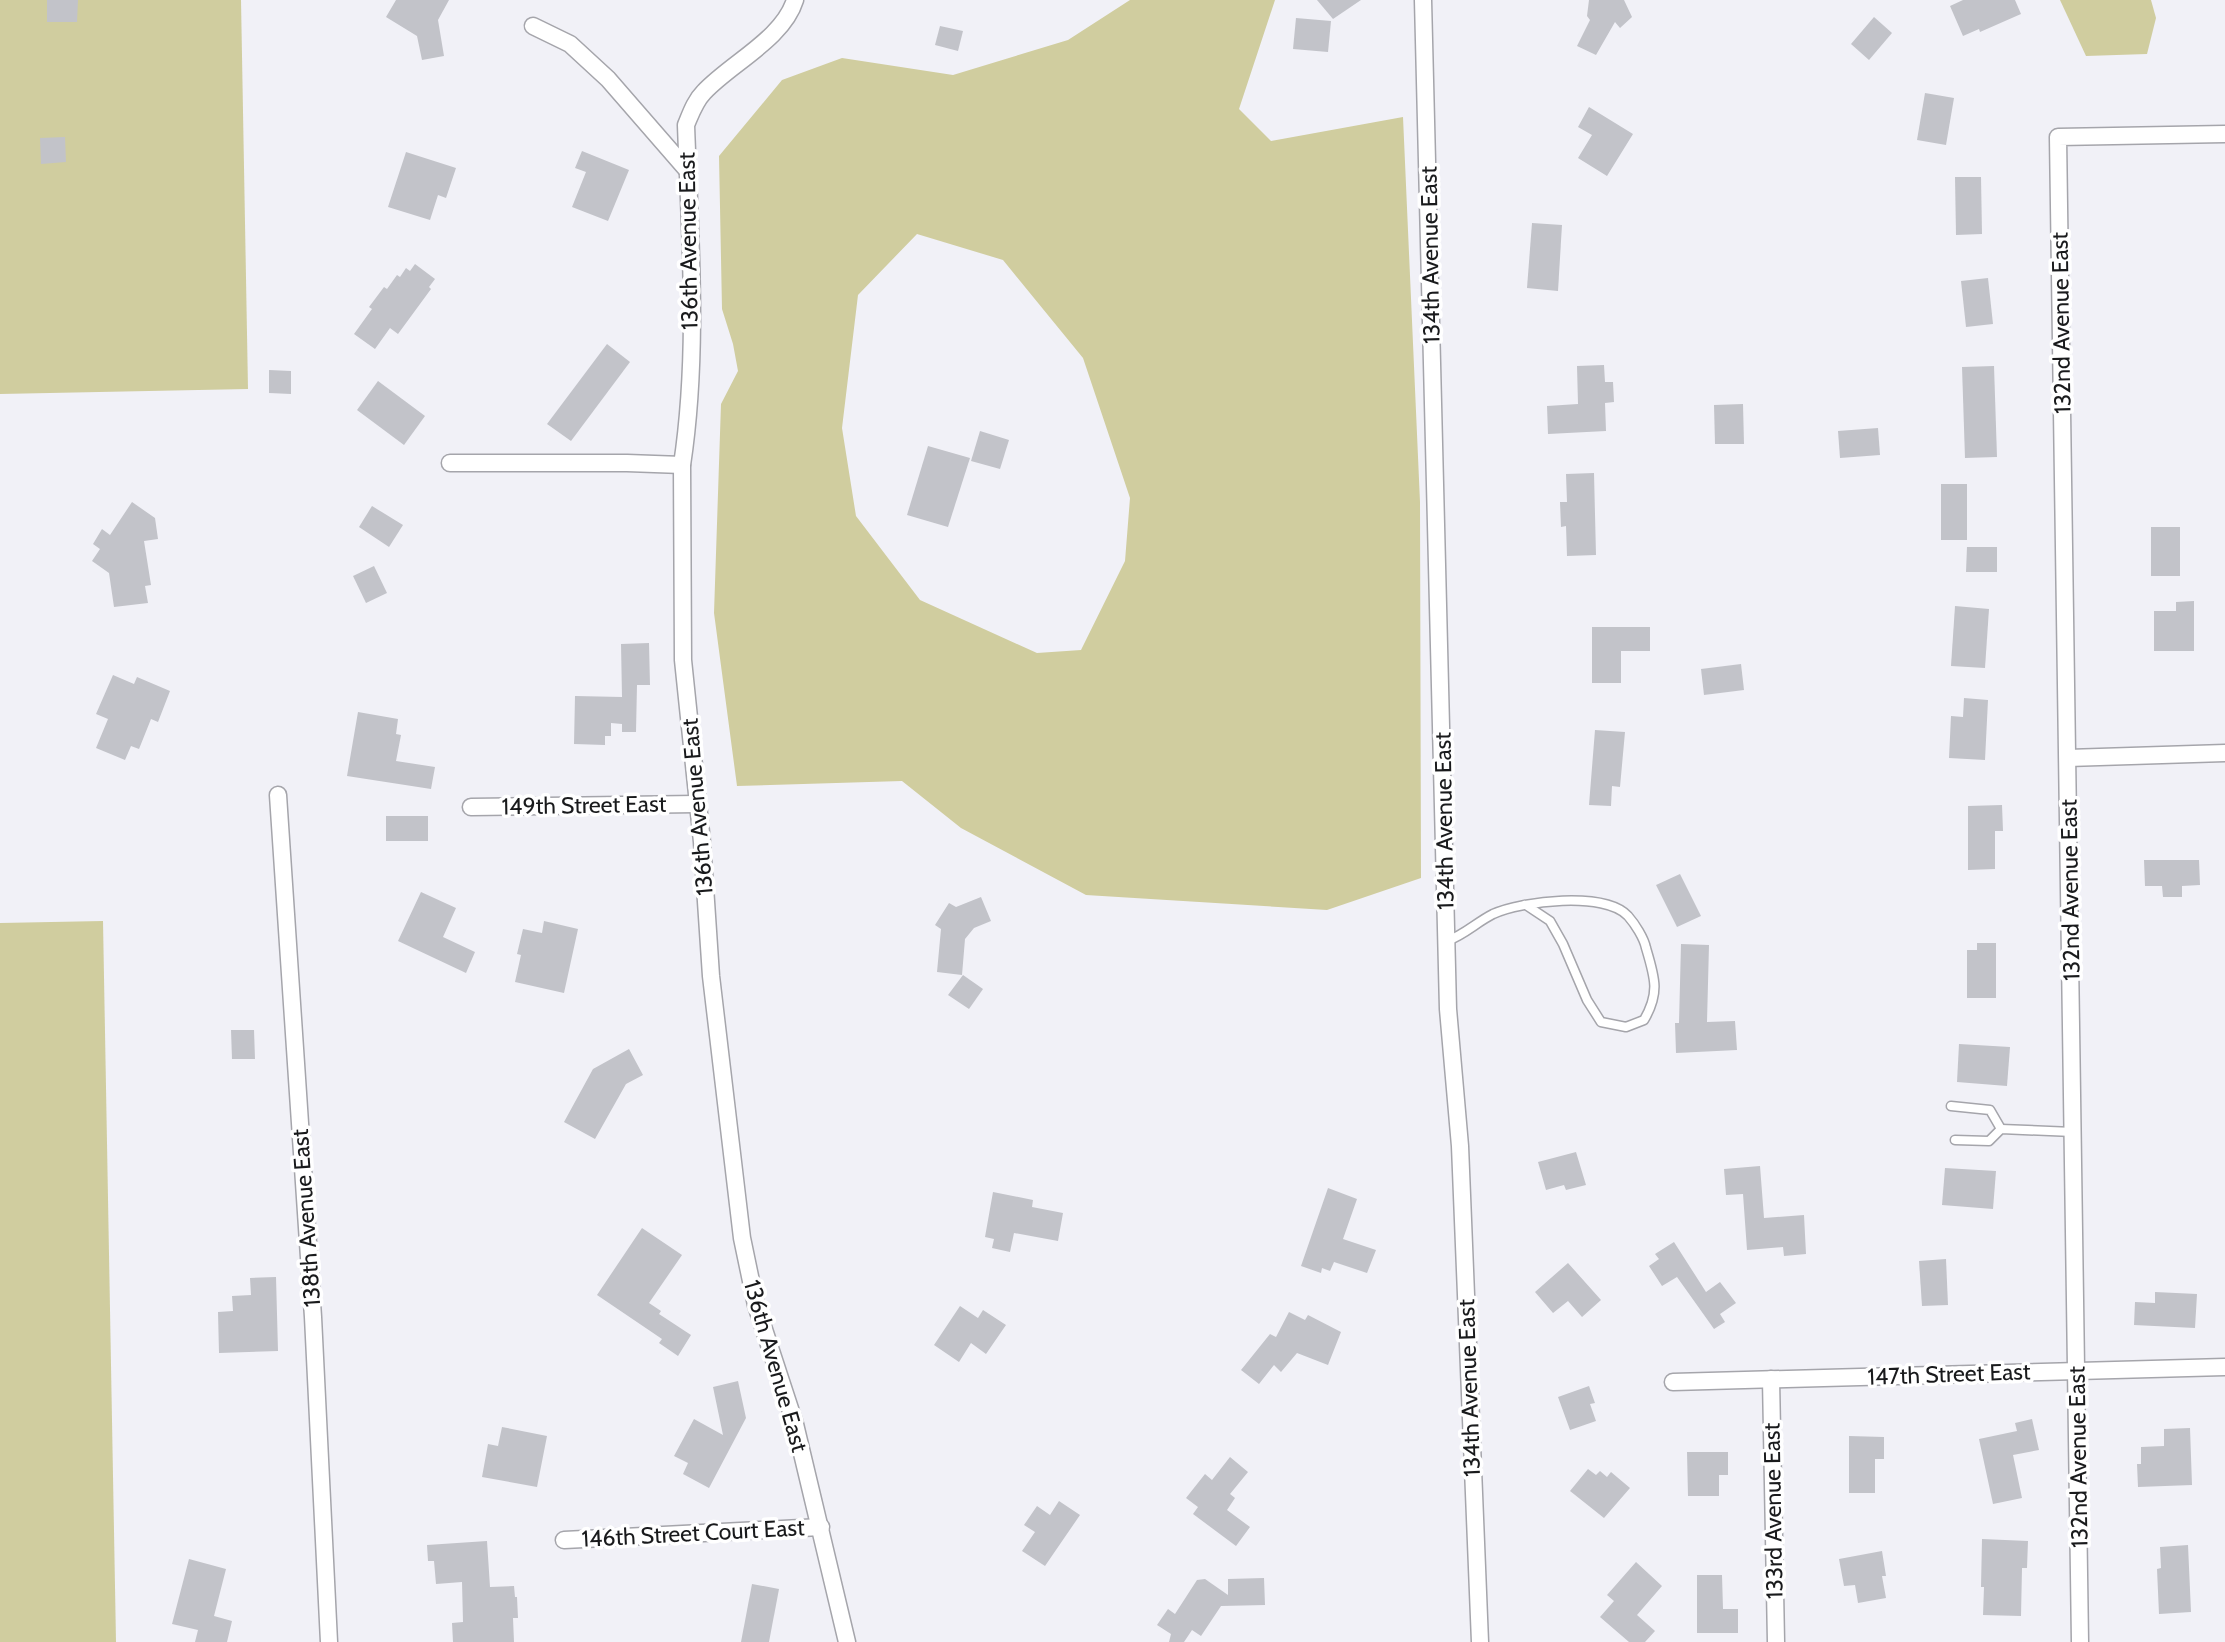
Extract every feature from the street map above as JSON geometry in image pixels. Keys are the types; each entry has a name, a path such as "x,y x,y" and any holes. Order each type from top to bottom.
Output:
{"street":[{"name":"136th Avenue East","path":"795,0 786,20 704,92 694,104 687,125 690,348 686,439 682,465 683,660 702,842 711,976 742,1238 755,1305 795,1424 847,1642"},
{"name":"134th Avenue East","path":"1423,0 1448,1009 1460,1157 1480,1642"},
{"path":"533,26 570,44 608,79 688,172"},
{"name":"132nd Avenue East","path":"2080,1642 2058,137 2225,134"},
{"path":"450,463 682,465"},
{"path":"2068,758 2225,753"},
{"name":"138th Avenue East","path":"278,795 313,1317 329,1642"},
{"name":"149th Street East","path":"471,807 697,804"},
{"name":"147th Street East","path":"1673,1382 2225,1367"},
{"name":"133rd Avenue East","path":"1771,1379 1776,1642"},
{"name":"146th Street Court East","path":"564,1540 821,1527"}],"lane":[{"path":"1447,941 1495,913 1526,905 1556,900 1595,901 1627,914 1645,942 1654,975 1654,1003 1644,1020 1626,1027 1601,1022 1587,1000 1550,921 1526,905"},
{"path":"1951,1106 1990,1111 2001,1129"},
{"path":"1955,1140 1989,1141 2001,1129 2073,1132"}],"shaded area":[{"path":"0,0 241,0 248,389 0,394"},
{"path":"1130,0 1275,0 1239,109 1271,141 1403,117 1420,502 1421,878 1327,910 1086,895 961,828 902,781 737,786 714,613 721,404 738,371 722,309 719,156 782,80 842,58 953,75 1068,40","holes":["917,234 1003,260 1083,358 1130,498 1125,561 1081,650 1037,653 920,600 856,516 842,428 858,295"]},
{"path":"2060,0 2151,0 2156,18 2147,54 2086,56"},
{"path":"103,921 116,1642 0,1642 0,923"}],"building":[{"path":"47,0 78,0 77,22 47,22"},
{"path":"396,0 449,0 438,20 444,56 422,60 417,36 386,17"},
{"path":"1317,0 1361,0 1333,19"},
{"path":"1589,0 1624,0 1632,17 1620,28 1615,22 1596,55 1577,46 1590,20 1587,16"},
{"path":"1963,0 2015,0 2021,14 1980,32 1979,29 1963,36 1950,6"},
{"path":"1874,17 1892,33 1869,60 1851,44"},
{"path":"1296,18 1331,21 1328,52 1293,49"},
{"path":"940,26 963,31 958,51 935,45"},
{"path":"1925,93 1954,98 1946,145 1917,140"},
{"path":"1589,107 1633,134 1607,176 1578,158 1592,135 1578,127"},
{"path":"65,137 66,162 41,164 40,138"},
{"path":"582,151 629,170 608,221 572,207 586,172 575,168"},
{"path":"406,152 456,168 446,198 438,195 430,220 388,207"},
{"path":"1955,177 1981,177 1982,234 1956,235"},
{"path":"1532,223 1562,225 1558,291 1527,288"},
{"path":"415,264 435,279 429,287 431,289 398,334 390,328 375,349 354,334 384,287 387,289 397,275 400,277 406,268 410,271"},
{"path":"1988,278 1993,324 1966,327 1961,281"},
{"path":"607,344 630,362 571,441 547,424"},
{"path":"1604,365 1605,382 1613,382 1614,402 1605,403 1606,431 1548,434 1547,406 1578,404 1577,366"},
{"path":"1994,366 1997,457 1965,458 1962,367"},
{"path":"269,370 291,371 291,394 269,393"},
{"path":"378,381 425,416 404,445 357,410"},
{"path":"1743,404 1744,444 1715,444 1714,405"},
{"path":"1878,428 1880,455 1840,458 1838,431"},
{"path":"980,431 1009,440 1000,469 971,461"},
{"path":"928,446 970,458 948,527 907,515"},
{"path":"1594,473 1596,555 1567,556 1566,526 1561,527 1560,502 1567,502 1566,474"},
{"path":"1941,484 1967,484 1967,540 1941,540"},
{"path":"132,502 155,518 158,539 144,541 151,585 145,586 148,603 114,607 109,573 92,561 100,549 93,544 102,529 110,535"},
{"path":"372,506 403,525 389,547 359,527"},
{"path":"2151,527 2180,527 2180,576 2151,576"},
{"path":"1967,547 1997,547 1997,572 1966,572"},
{"path":"374,566 387,593 366,603 353,576"},
{"path":"2194,601 2194,651 2154,651 2154,611 2176,611 2176,602"},
{"path":"1955,606 1989,609 1985,668 1951,666"},
{"path":"1592,627 1650,627 1650,651 1621,651 1621,683 1592,683"},
{"path":"649,643 650,685 637,685 636,732 622,732 622,724 611,723 611,736 605,736 605,745 574,744 575,696 622,697 621,644"},
{"path":"1741,664 1744,690 1704,695 1701,669"},
{"path":"113,675 134,684 137,677 170,691 158,722 151,719 139,749 131,746 125,760 96,748 108,719 96,714"},
{"path":"1964,698 1988,700 1985,760 1949,758 1951,716 1963,717"},
{"path":"358,712 398,719 396,734 401,735 396,761 435,767 431,789 347,776"},
{"path":"1595,730 1625,732 1620,787 1612,786 1611,806 1589,805"},
{"path":"2002,805 2003,831 1995,831 1995,869 1968,870 1968,806"},
{"path":"386,816 428,816 428,841 386,841"},
{"path":"2144,860 2199,860 2200,885 2182,886 2182,897 2163,897 2162,886 2145,886"},
{"path":"1680,874 1701,916 1677,927 1656,885"},
{"path":"421,892 456,908 443,937 475,952 466,973 398,941"},
{"path":"981,897 991,921 974,928 965,939 962,975 937,972 941,929 935,925 949,903 956,907"},
{"path":"544,921 578,929 564,993 515,982 521,955 517,954 523,929 542,933"},
{"path":"1977,943 1996,943 1996,998 1967,998 1967,950 1977,950"},
{"path":"1681,944 1709,945 1707,1022 1735,1021 1737,1050 1676,1053 1675,1023 1679,1023"},
{"path":"963,975 983,989 969,1009 948,995"},
{"path":"231,1030 254,1030 255,1059 232,1059"},
{"path":"1959,1044 2010,1047 2007,1086 1957,1082"},
{"path":"629,1049 643,1075 626,1084 595,1139 564,1122 593,1069"},
{"path":"1576,1152 1586,1185 1566,1190 1564,1185 1546,1190 1538,1162"},
{"path":"1760,1166 1764,1218 1804,1215 1806,1254 1784,1256 1783,1247 1747,1250 1743,1194 1726,1195 1724,1169"},
{"path":"1945,1168 1996,1171 1993,1209 1942,1205"},
{"path":"1328,1188 1357,1199 1343,1239 1376,1250 1367,1273 1334,1262 1330,1271 1322,1268 1321,1273 1301,1266"},
{"path":"993,1192 1033,1200 1032,1207 1063,1213 1058,1241 1014,1233 1010,1252 992,1248 994,1239 985,1237"},
{"path":"642,1228 682,1255 649,1303 661,1311 659,1314 691,1335 678,1356 659,1343 662,1339 597,1295"},
{"path":"1674,1242 1706,1292 1720,1282 1736,1303 1720,1314 1725,1322 1714,1329 1677,1277 1662,1286 1649,1266 1659,1259 1655,1254"},
{"path":"1946,1259 1948,1305 1922,1306 1919,1261"},
{"path":"1568,1263 1601,1300 1582,1317 1568,1301 1553,1313 1535,1292"},
{"path":"276,1277 278,1351 219,1353 218,1312 233,1311 232,1296 251,1295 250,1278"},
{"path":"2155,1292 2197,1294 2195,1328 2134,1325 2135,1302 2155,1303"},
{"path":"960,1306 978,1318 983,1310 1006,1325 986,1354 971,1343 959,1362 934,1345"},
{"path":"1289,1312 1305,1320 1308,1315 1341,1332 1328,1365 1297,1353 1281,1372 1274,1365 1259,1384 1241,1370 1270,1334 1276,1337"},
{"path":"738,1381 746,1418 709,1488 683,1474 688,1463 674,1456 694,1419 723,1435 713,1387"},
{"path":"1589,1386 1595,1403 1590,1404 1596,1421 1570,1430 1558,1397"},
{"path":"2032,1419 2039,1450 2013,1455 2022,1498 1993,1504 1979,1439 2017,1431 2015,1423"},
{"path":"502,1427 547,1436 537,1487 482,1477 488,1444 498,1446"},
{"path":"2190,1428 2192,1485 2138,1487 2137,1464 2141,1464 2141,1447 2164,1446 2164,1429"},
{"path":"1849,1436 1884,1437 1884,1459 1875,1459 1875,1493 1849,1493"},
{"path":"1687,1452 1728,1452 1728,1475 1719,1475 1719,1496 1688,1496"},
{"path":"1230,1457 1248,1472 1230,1494 1235,1498 1227,1510 1250,1527 1236,1546 1193,1514 1198,1507 1186,1498 1205,1474 1212,1480"},
{"path":"1588,1469 1596,1475 1600,1471 1607,1477 1611,1472 1630,1488 1604,1518 1570,1491"},
{"path":"1059,1501 1080,1515 1045,1566 1022,1551 1035,1532 1024,1525 1037,1506 1050,1515"},
{"path":"1982,1539 2028,1541 2027,1568 2022,1568 2021,1616 1983,1615"},
{"path":"487,1541 490,1587 514,1586 517,1597 518,1618 513,1618 514,1642 453,1642 452,1623 463,1622 462,1582 436,1584 434,1561 428,1561 427,1545"},
{"path":"2188,1545 2191,1612 2159,1614 2157,1569 2161,1568 2160,1547"},
{"path":"1882,1551 1886,1576 1882,1576 1886,1598 1858,1603 1855,1585 1844,1586 1839,1559"},
{"path":"189,1559 226,1569 214,1616 232,1621 227,1642 195,1642 198,1630 172,1624"},
{"path":"1636,1562 1662,1586 1637,1615 1655,1631 1645,1642 1629,1642 1600,1617 1614,1601 1607,1595"},
{"path":"1697,1575 1722,1575 1723,1609 1738,1609 1738,1633 1697,1633"},
{"path":"1264,1578 1265,1605 1221,1606 1201,1636 1192,1630 1184,1642 1169,1642 1171,1634 1157,1625 1168,1609 1175,1614 1197,1580 1205,1579 1228,1595 1228,1579"},
{"path":"752,1584 779,1589 769,1642 741,1642"}]}
